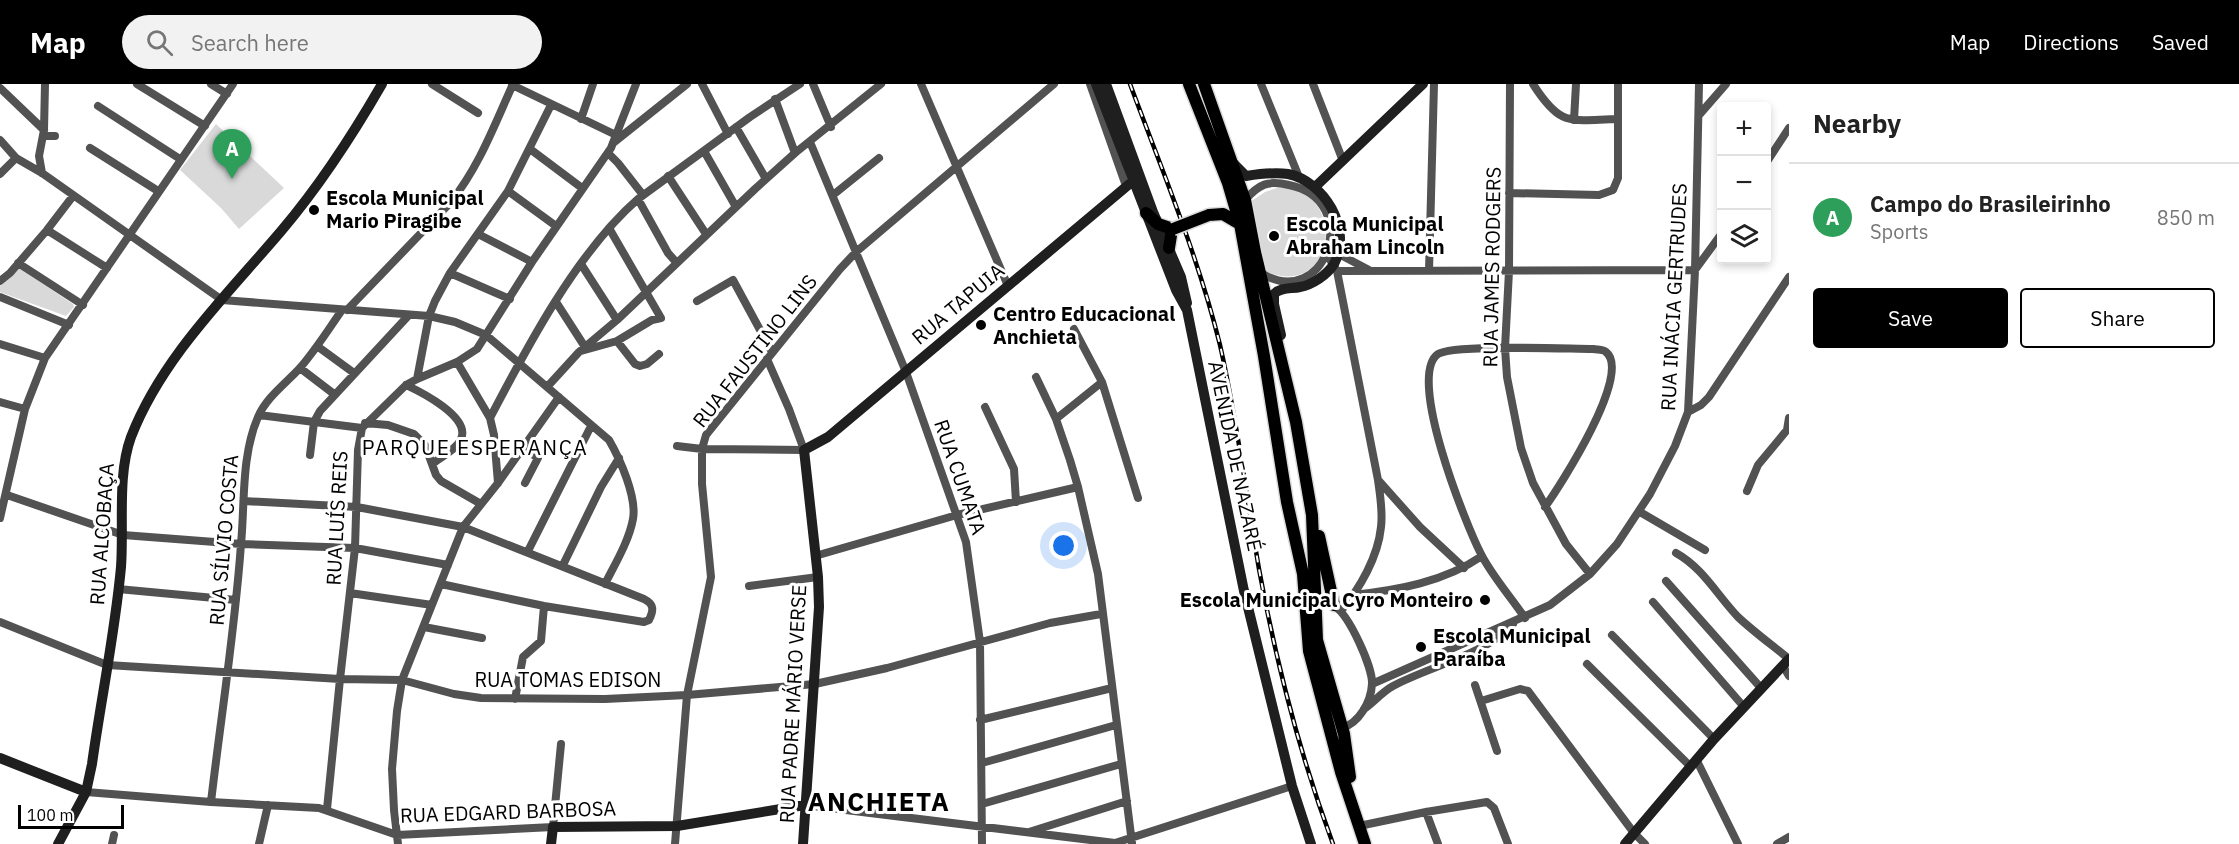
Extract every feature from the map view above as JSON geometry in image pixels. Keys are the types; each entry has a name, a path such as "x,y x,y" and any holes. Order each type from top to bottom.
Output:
{"main road":[{"name":"RUA ALCOBAÇA","path":"58,844 86,792 118,589 123,535 123,471 136,424 152,391 165,372 323,179 348,144 382,84"},
{"name":"AVENIDA DE NAZARÉ","path":"1096,84 1130,183 1146,213 1181,302 1187,310 1244,591 1292,786 1311,844"},
{"path":"1106,84 1158,224 1181,278 1187,310"},
{"path":"1189,84 1228,183 1239,224 1264,356 1287,502 1303,574 1309,651 1328,724 1361,825 1371,844"},
{"path":"1204,84 1245,200 1291,397 1310,494 1316,601 1315,622 1319,651 1342,728 1349,775 1365,844"},
{"path":"1312,190 1423,84"},
{"path":"1233,163 1246,176 1279,173 1299,177 1327,200 1336,220 1340,241 1327,272 1309,285 1278,290 1274,294 1291,397"},
{"name":"RUA TAPUIA","path":"804,450 828,437 1130,183"},
{"path":"1146,213 1158,224 1172,229 1209,216 1223,214 1239,224"},
{"path":"1168,248 1172,229"},
{"name":"RUA PADRE MÁRIO VERSE","path":"802,844 819,607 818,577 804,450"},
{"path":"1280,458 1292,464 1301,453"},
{"path":"1287,502 1292,491 1302,490 1310,494"},
{"path":"1312,515 1322,544 1337,608"},
{"path":"1625,844 1714,739 1787,661"},
{"path":"1328,724 1334,728 1342,728"},
{"name":"RUA EDGARD BARBOSA","path":"0,758 86,792"},
{"name":"RUA EDGARD BARBOSA","path":"553,827 677,826 805,805"},
{"path":"551,844 553,827"}],"street":[{"path":"42,173 39,156 43,133 45,84"},
{"path":"137,84 205,126"},
{"path":"211,84 227,94"},
{"path":"0,518 25,409 45,358 233,84"},
{"path":"432,84 478,113"},
{"path":"581,119 593,84"},
{"path":"364,426 406,386 474,353 556,226 608,153 636,84"},
{"path":"615,140 687,84"},
{"path":"702,84 728,134"},
{"path":"489,418 518,364 556,302 581,264 609,228 640,197 775,99 800,84"},
{"path":"813,84 831,126"},
{"path":"547,387 582,349 617,320 766,179 881,84"},
{"path":"921,84 1008,286"},
{"name":"RUA FAUSTINO LINS","path":"675,844 687,695 711,577 702,484 702,449 706,435 856,252 1054,84"},
{"name":"AVENIDA DE NAZARÉ","path":"1090,84 1130,183"},
{"path":"1261,84 1299,177"},
{"path":"1314,84 1343,161"},
{"path":"1429,271 1434,84"},
{"name":"RUA JAMES RODGERS","path":"1510,84 1509,271 1505,348 1507,377 1521,448 1533,483 1566,544 1590,574"},
{"path":"1533,84 1554,112 1574,120 1618,119"},
{"path":"1574,120 1576,84"},
{"path":"1509,193 1599,195 1607,194 1617,185 1618,84"},
{"name":"RUA INÁCIA GERTRUDES","path":"1342,728 1353,723 1365,709 1396,684 1550,605 1590,574 1617,544 1640,512 1675,446 1688,412 1695,270 1699,84"},
{"path":"1699,115 1726,84"},
{"path":"512,85 581,119 615,140"},
{"name":"RUA SÍLVIO COSTA","path":"211,802 236,600 250,444 259,415 268,401 300,368 345,310 450,203 465,184 477,165 512,85"},
{"path":"0,88 43,133 55,136"},
{"path":"775,99 795,153"},
{"path":"417,379 429,316 450,273 508,191 551,105"},
{"path":"98,106 180,159"},
{"path":"736,127 766,179"},
{"path":"1771,157 1789,128"},
{"path":"0,140 16,158 42,173 222,300 429,316 455,322 486,336 609,440 619,458 631,496 633,519 630,531 605,584"},
{"name":"RUA CUMATA","path":"810,142 906,372 957,515 970,564 980,642 982,844"},
{"path":"90,148 158,191"},
{"path":"530,149 582,188"},
{"path":"704,151 736,207"},
{"path":"608,153 618,163 640,197 668,253 676,262"},
{"path":"0,174 16,158"},
{"path":"833,195 879,158"},
{"path":"668,176 706,234"},
{"path":"1246,176 1262,185 1284,183 1312,190"},
{"path":"1245,200 1262,185"},
{"path":"508,191 556,226"},
{"path":"0,281 47,230 73,196"},
{"path":"582,349 617,341 652,320 661,318 609,228"},
{"path":"47,230 107,268"},
{"path":"478,234 532,262"},
{"path":"1261,273 1271,279 1281,281 1303,278 1333,258 1371,271 1695,270 1717,240"},
{"path":"1333,258 1371,271"},
{"path":"1333,258 1378,480 1382,513 1378,545 1353,596 1337,608"},
{"path":"18,263 83,305"},
{"path":"581,264 617,320"},
{"path":"450,273 510,298"},
{"path":"1688,412 1701,405 1709,397 1789,277"},
{"name":"RUA PADRE MÁRIO VERSE","path":"697,301 733,280 770,356 804,450"},
{"path":"0,297 69,325"},
{"path":"556,302 582,349"},
{"path":"310,455 314,422 334,394 409,315"},
{"path":"1074,329 1102,382 1138,498"},
{"path":"617,341 635,364 640,366 647,364 659,354"},
{"path":"0,345 45,358"},
{"path":"318,346 354,372"},
{"path":"1525,618 1482,556 1443,461 1432,403 1430,367 1432,360 1438,354 1447,350 1505,348 1603,350 1608,353 1612,362 1607,392 1583,449 1545,507"},
{"path":"457,362 489,418 494,435 498,483"},
{"path":"300,368 334,394"},
{"path":"1036,376 1056,419 1078,487 1098,574 1101,614 1132,841"},
{"path":"1056,419 1102,382"},
{"path":"406,386 438,401 447,409 462,431 459,443 432,464"},
{"path":"398,844 393,768 397,711 402,680 463,527 498,483 559,397"},
{"path":"0,402 25,409"},
{"path":"985,407 1014,469 1016,502"},
{"path":"259,415 364,426 388,425 414,434 421,438 441,481 482,504"},
{"path":"1747,491 1758,465 1788,431 1789,418"},
{"name":"RUA LUÍS REIS","path":"327,809 355,549 358,450 364,426"},
{"path":"528,551 591,426"},
{"path":"677,446 702,449 804,450"},
{"path":"523,448 538,458 525,483"},
{"path":"563,565 601,487 619,458"},
{"path":"1378,480 1420,527 1464,568"},
{"path":"815,556 957,515 1078,487"},
{"path":"7,495 123,535 242,544 355,549 448,565"},
{"path":"244,501 357,507 463,527 528,551 648,601 653,609 650,617 644,621 544,606 441,584"},
{"path":"1640,512 1705,550"},
{"path":"1676,553 1699,569 1720,598 1739,618 1787,661 1789,676"},
{"path":"1353,596 1404,588 1464,568 1482,556"},
{"path":"749,585 818,577"},
{"path":"1666,581 1761,688"},
{"path":"118,589 236,600"},
{"path":"350,593 432,605"},
{"path":"1316,601 1337,608 1365,656 1372,684 1365,709"},
{"path":"1653,602 1744,707"},
{"path":"514,699 523,657 541,641 544,606"},
{"name":"RUA TOMAS EDISON","path":"0,622 107,665 340,679 402,680 467,697 605,699 687,695 815,684 1050,623 1101,614"},
{"path":"424,627 482,638"},
{"path":"1612,635 1714,739"},
{"name":"RUA INÁCIA GERTRUDES","path":"1372,684 1488,638"},
{"path":"1587,664 1693,763 1738,844"},
{"path":"1475,685 1497,751"},
{"path":"980,720 1112,688"},
{"path":"1481,701 1520,688 1528,692 1634,833 1645,844"},
{"path":"982,763 1116,725"},
{"path":"553,827 561,744"},
{"path":"982,804 1121,764"},
{"name":"RUA EDGARD BARBOSA","path":"805,805 1110,843 1132,841 1292,786"},
{"name":"RUA EDGARD BARBOSA","path":"86,792 327,809 397,835 553,827"},
{"path":"1025,833 1126,801"},
{"path":"1361,825 1487,802 1494,808 1508,844"},
{"path":"259,844 268,805"},
{"path":"1426,812 1438,844"},
{"path":"111,844 114,836"},
{"path":"1777,844 1789,837"}],"shaded area":[{"path":"216,124 284,188 239,229 221,208 180,170"},
{"path":"1280,187 1303,193 1318,207 1325,224 1325,242 1319,259 1306,272 1288,276 1265,271 1250,202 1265,192"},
{"path":"19,268 73,304 74,307 66,316 0,292 0,286"}],"railway":[{"path":"1130,84 1179,213 1220,345 1273,639 1290,708 1333,844"}],"place":[{"name":"Campo do Brasileirinho","path":"232,179"},
{"name":"Escola Municipal Mario Piragibe","path":"314,210"},
{"name":"Escola Municipal Abraham Lincoln","path":"1274,236"},
{"name":"Centro Educacional Anchieta","path":"981,325"},
{"name":"Escola Municipal Cyro Monteiro","path":"1485,600"},
{"name":"Escola Municipal Paraíba","path":"1421,647"}],"district":[{"name":"PARQUE ESPERANÇA","path":"475,448"},
{"name":"ANCHIETA","path":"879,802"}]}
